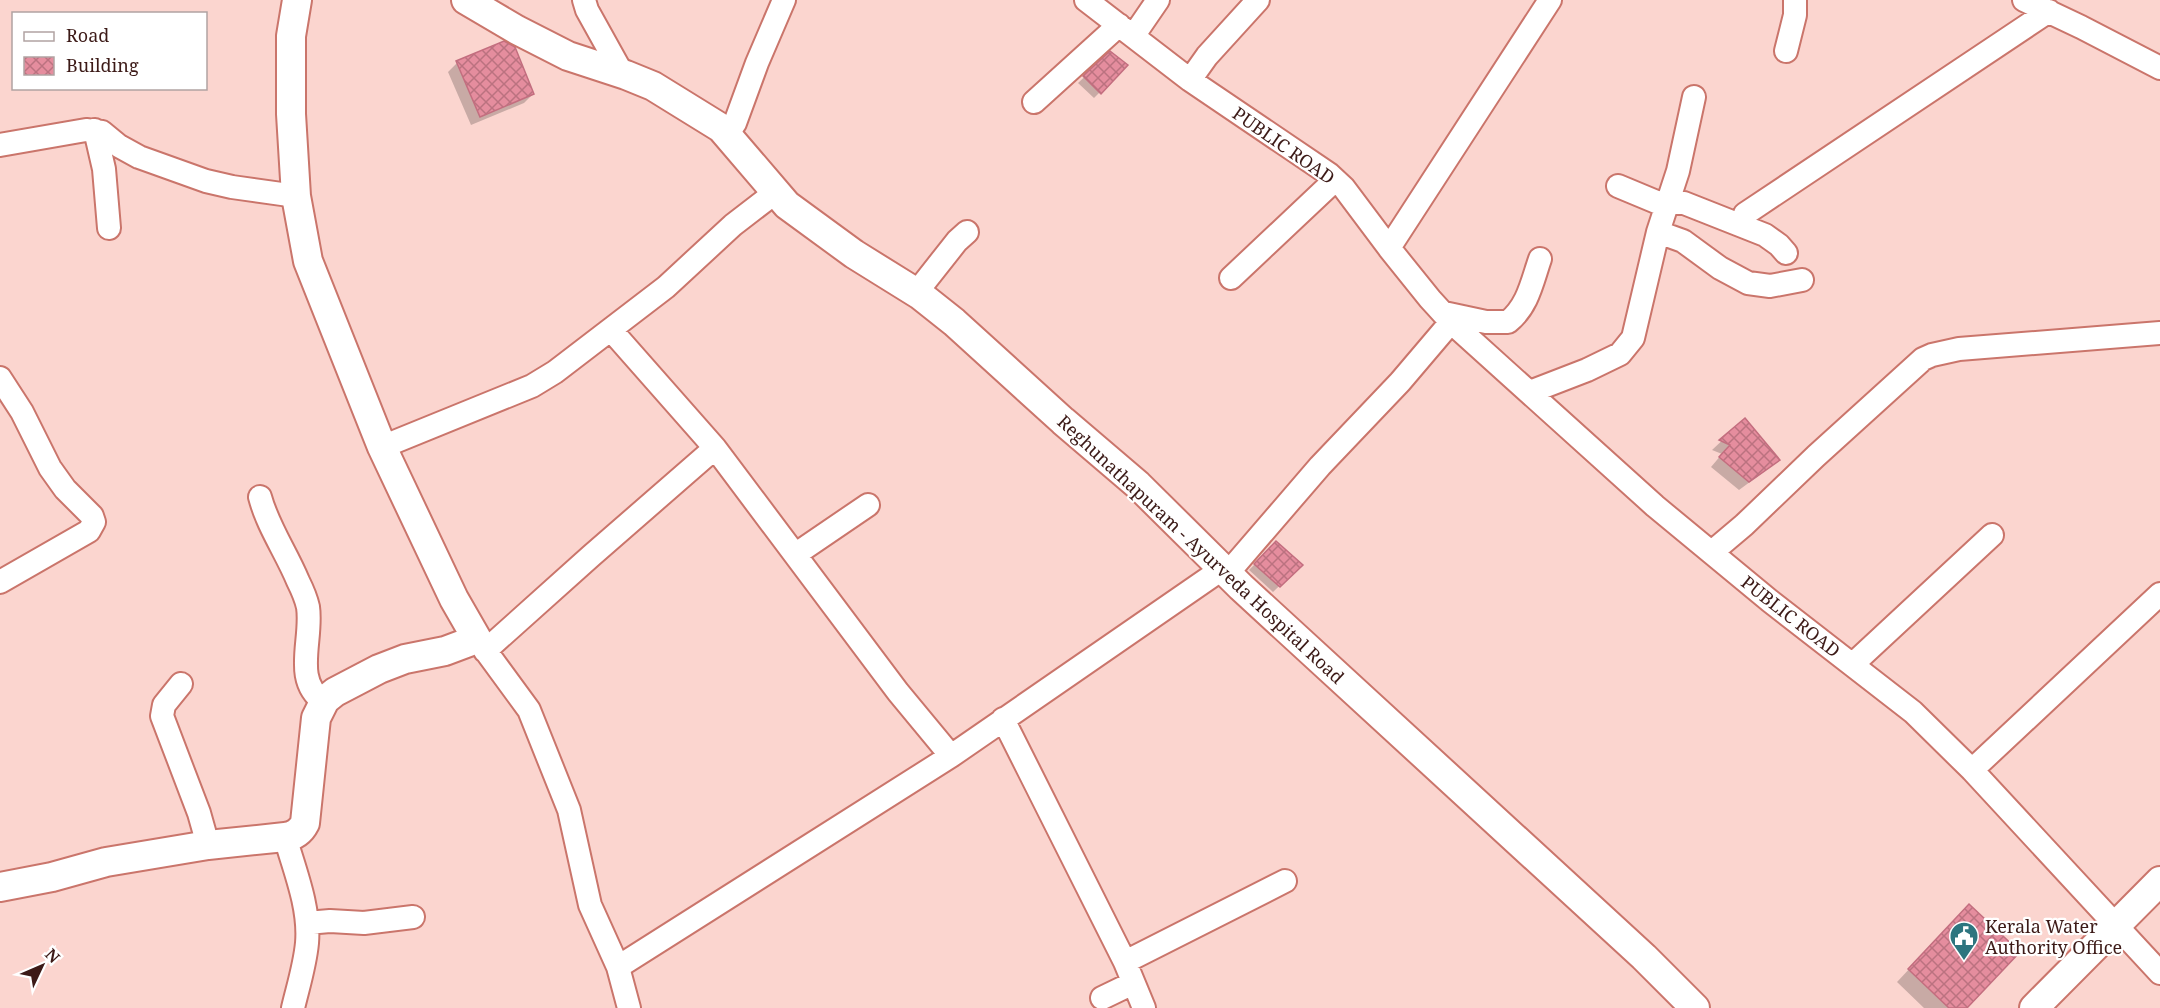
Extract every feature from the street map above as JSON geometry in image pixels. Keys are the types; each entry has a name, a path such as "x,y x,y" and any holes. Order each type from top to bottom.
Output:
{"main road":[{"path":"0,887 52,877 106,862 294,834 304,825 316,718 324,702 335,692 379,669 405,659 481,645 454,599 382,447 308,261 296,196 291,114 291,36 297,0"},
{"name":"Reghunathapuram - Ayurveda Hospital Road","path":"466,0 568,56 622,73 653,86 721,128 787,205 854,254 916,293 954,322 1063,421 1138,485 1225,572 1644,957 1695,1008"},
{"path":"2034,1008 2160,881"}],"street":[{"path":"584,0 587,10 622,73"},
{"path":"728,135 735,123 784,0"},
{"name":"PUBLIC ROAD","path":"1086,0 1190,80 1317,165 1344,188 1389,248 1448,318 1655,506 1770,601 1912,712 1972,770 2160,973"},
{"path":"1126,30 1144,0"},
{"path":"1034,102 1126,30 1158,0"},
{"path":"1190,80 1219,42 1258,0"},
{"path":"1389,248 1550,0"},
{"path":"1786,51 1795,15 1795,0"},
{"path":"2024,0 2160,68"},
{"path":"1745,214 2049,11"},
{"path":"1530,392 1587,370 1620,354 1633,338 1666,204 1678,171 1694,97"},
{"path":"95,130 104,169 109,228"},
{"path":"0,145 95,130 139,157 206,180 232,187 296,196"},
{"path":"1231,278 1335,180"},
{"path":"1618,186 1666,204 1684,203 1765,235 1786,253"},
{"path":"382,447 532,386 555,372 666,287 733,225 776,192"},
{"path":"916,293 967,231"},
{"path":"1659,232 1683,241 1720,268 1748,283 1770,286 1802,280"},
{"path":"618,967 951,756 1225,572 1320,466 1400,382 1448,318 1508,322 1520,312 1540,259"},
{"path":"611,330 715,448 898,692 951,756"},
{"path":"1712,552 1923,359 1932,354 1959,349 2160,333"},
{"path":"0,378 22,412 50,468 65,489 92,516 94,522 89,531 0,582"},
{"path":"628,1008 618,967 590,905 569,810 529,710 481,645 591,556 715,448"},
{"path":"260,497 269,525 285,551 307,601 309,624 306,676 312,690 324,702"},
{"path":"796,554 868,505"},
{"path":"1853,664 1992,535"},
{"path":"1972,770 2160,594"},
{"path":"181,684 164,705 162,716 199,813 208,845"},
{"path":"1004,719 1144,1008"},
{"path":"285,837 302,896 306,923 307,946 293,1008"},
{"path":"1102,998 1129,973 1285,881"},
{"path":"306,923 330,921 364,923 413,917"}],"building":[{"path":"504,41 515,47 534,94 480,117 456,61"},
{"path":"1110,51 1128,65 1101,94 1083,76"},
{"path":"1745,418 1780,460 1749,482 1719,457 1730,445 1719,440"},
{"path":"1276,541 1303,565 1280,587 1254,564"},
{"name":"Kerala Water Authority Office","path":"1969,904 2020,952 1967,1008 1949,1008 1908,969"}],"place":[{"name":"Kerala Water Authority Office","path":"1964,962"}]}
